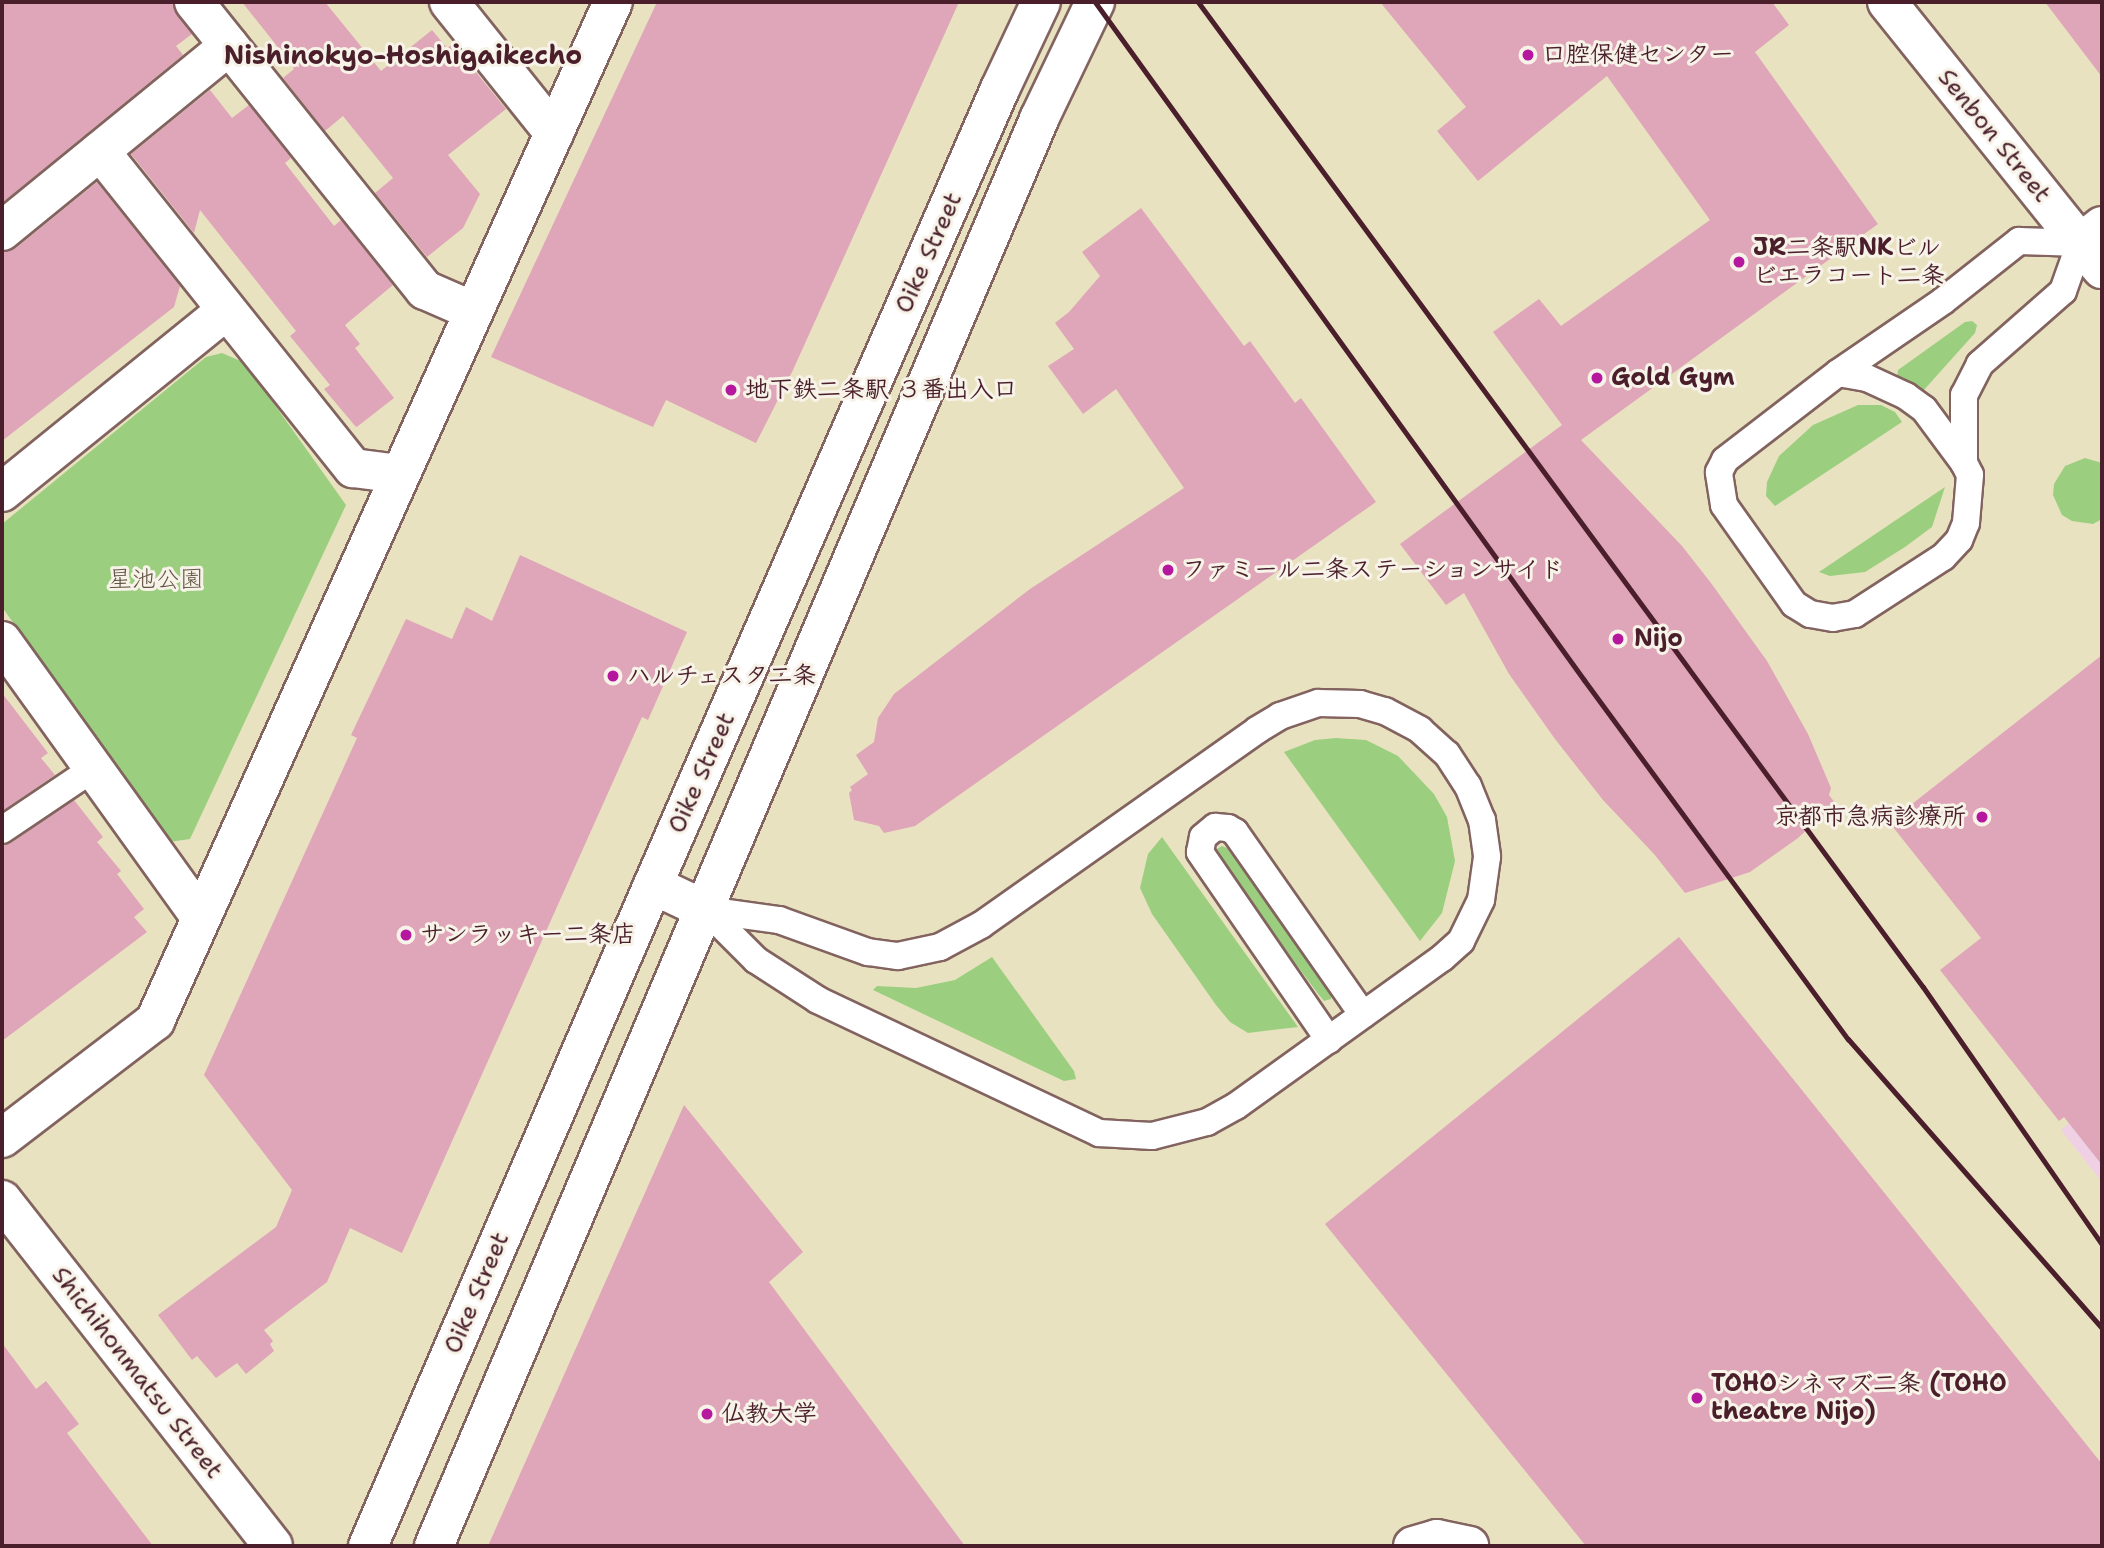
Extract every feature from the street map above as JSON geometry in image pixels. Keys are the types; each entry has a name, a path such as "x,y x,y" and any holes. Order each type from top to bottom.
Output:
{"street":[{"path":"194,2 425,290 473,311"},
{"path":"449,2 554,133"},
{"path":"2,1138 155,1021 613,2"},
{"name":"Oike Street","path":"368,1546 653,884 1000,89 1041,2"},
{"name":"Oike Street","path":"434,1546 1039,120 1095,2"},
{"name":"Senbon Street","path":"1887,2 2095,246"},
{"path":"2,231 229,46"},
{"path":"100,151 353,468 400,474"},
{"path":"2,492 227,310"},
{"path":"2,641 201,918"},
{"path":"653,884 706,910"},
{"name":"Shichihonmatsu Street","path":"2,1200 273,1546"},
{"path":"1413,1546 1437,1539 1469,1546"}],"lane":[{"path":"1838,373 1867,378 1906,396 1924,409 1970,475 1966,523 1959,540 1943,557 1855,614 1833,618 1810,614 1794,604 1724,505 1719,472 1725,460 1738,447 1838,373 1943,301 2019,241 2095,246"},
{"path":"1964,463 1964,396 1980,364 2063,291 2095,246"},
{"path":"1318,703 1360,705 1403,720 1447,754 1476,803 1487,841 1481,900 1461,941 1236,1106 1207,1122 1152,1136 1099,1133 818,1000 756,960 706,910 779,920 868,952 898,956 940,947 981,925 1280,716 1318,703"},
{"path":"2,830 94,768"},
{"path":"1329,1040 1199,852 1203,837 1215,827 1228,828 1235,832 1363,1015"}],"shaded area":[{"path":"2102,1097 2102,1182 2061,1130"}],"green space":[{"path":"1972,321 1977,325 1975,333 1923,391 1918,392 1897,377 1898,370 1965,322"},
{"name":"星池公園","path":"222,353 245,363 346,505 190,839 169,842 2,607 2,524 206,357"},
{"path":"1858,405 1881,405 1895,412 1902,422 1775,506 1766,496 1767,482 1779,456 1813,425"},
{"path":"2085,458 2102,463 2102,519 2093,524 2072,521 2062,515 2053,495 2054,484 2065,466"},
{"path":"1945,487 1932,527 1905,547 1865,572 1830,576 1819,572"},
{"path":"1315,740 1366,740 1398,756 1434,794 1447,817 1455,861 1442,913 1420,941 1284,752"},
{"path":"1162,837 1298,1027 1248,1033 1230,1022 1216,1005 1152,914 1140,888 1148,854"},
{"path":"1222,846 1227,848 1331,993 1331,999 1324,1001 1319,995 1215,856 1215,850"},
{"path":"992,957 1074,1071 1076,1079 1064,1081 873,990 877,986 916,988 955,980"}],"building":[{"path":"2,2 173,2 177,15 192,34 176,46 183,55 2,203"},
{"path":"242,2 325,2 381,71 432,30 447,48 453,44 506,109 448,155 480,194 463,228 427,257 375,193 393,178 343,116 325,131 283,78 294,69 292,65"},
{"path":"657,2 959,2 793,370 756,443 666,400 653,427 491,357"},
{"path":"1380,2 1772,2 1789,25 1755,52 1878,224 1581,440 1682,546 1711,583 1767,661 1808,734 1831,788 1829,795 1835,803 1798,838 1750,872 1685,893 1654,854 1603,800 1555,739 1509,674 1464,593 1446,605 1400,544 1562,425 1493,332 1539,299 1561,326 1710,220 1607,76 1478,181 1437,131 1466,107"},
{"path":"2045,2 2102,2 2102,77"},
{"path":"210,90 232,118 249,105 291,158 285,163 334,226 341,220 393,285 345,325 360,344 355,348 394,398 356,427 324,389 330,385 290,336 296,331 200,210 194,233 131,154"},
{"path":"97,182 180,286 174,307 2,441 2,252 16,248"},
{"name":"ファミール二条ステーションサイド","path":"1141,208 1244,346 1250,341 1295,403 1301,398 1376,502 915,826 884,833 879,826 854,820 850,787 868,774 856,755 874,742 878,718 894,694 1030,589 1184,488 1116,389 1083,414 1048,366 1074,349 1055,323 1069,312 1100,276 1082,252"},
{"name":"サンラッキー二条店","path":"520,555 687,632 648,720 642,717 402,1253 350,1228 327,1282 264,1330 273,1341 270,1344 274,1351 246,1374 237,1363 216,1378 197,1356 192,1360 158,1315 276,1227 292,1190 204,1075 357,738 351,735 406,619 452,639 466,607 492,621"},
{"path":"2102,655 2102,1165 2064,1117 2059,1121 1940,970 1981,938 1889,822"},
{"path":"2,693 48,753 41,758 55,775 2,811"},
{"path":"74,800 103,837 97,842 121,871 117,874 144,909 134,917 147,932 2,1041 2,846 11,843"},
{"path":"1679,937 2102,1464 2102,1546 1586,1546 1325,1224"},
{"name":"仏教大学","path":"684,1105 803,1252 769,1282 965,1546 488,1546"},
{"path":"2,1343 36,1389 46,1381 79,1424 67,1433 153,1546 2,1546"}],"railway":[{"path":"1095,2 1584,680 1848,1039 2102,1328"},
{"path":"1198,2 1923,987 2102,1245"}],"place":[{"name":"口腔保健センター","path":"1528,55"},
{"name":"JR二条駅NKビル ビエラコート二条","path":"1739,262"},
{"name":"Gold Gym","path":"1597,378"},
{"name":"地下鉄二条駅 ３番出入口","path":"731,390"},
{"name":"ファミール二条ステーションサイド","path":"1168,570"},
{"name":"Nijo","path":"1618,639"},
{"name":"ハルチェスタ二条","path":"613,676"},
{"name":"京都市急病診療所","path":"1982,817"},
{"name":"サンラッキー二条店","path":"406,935"},
{"name":"TOHOシネマズ二条 (TOHO theatre Nijo)","path":"1697,1398"},
{"name":"仏教大学","path":"707,1414"}],"district":[{"name":"Nishinokyo-Hoshigaikecho","path":"403,55"}]}
